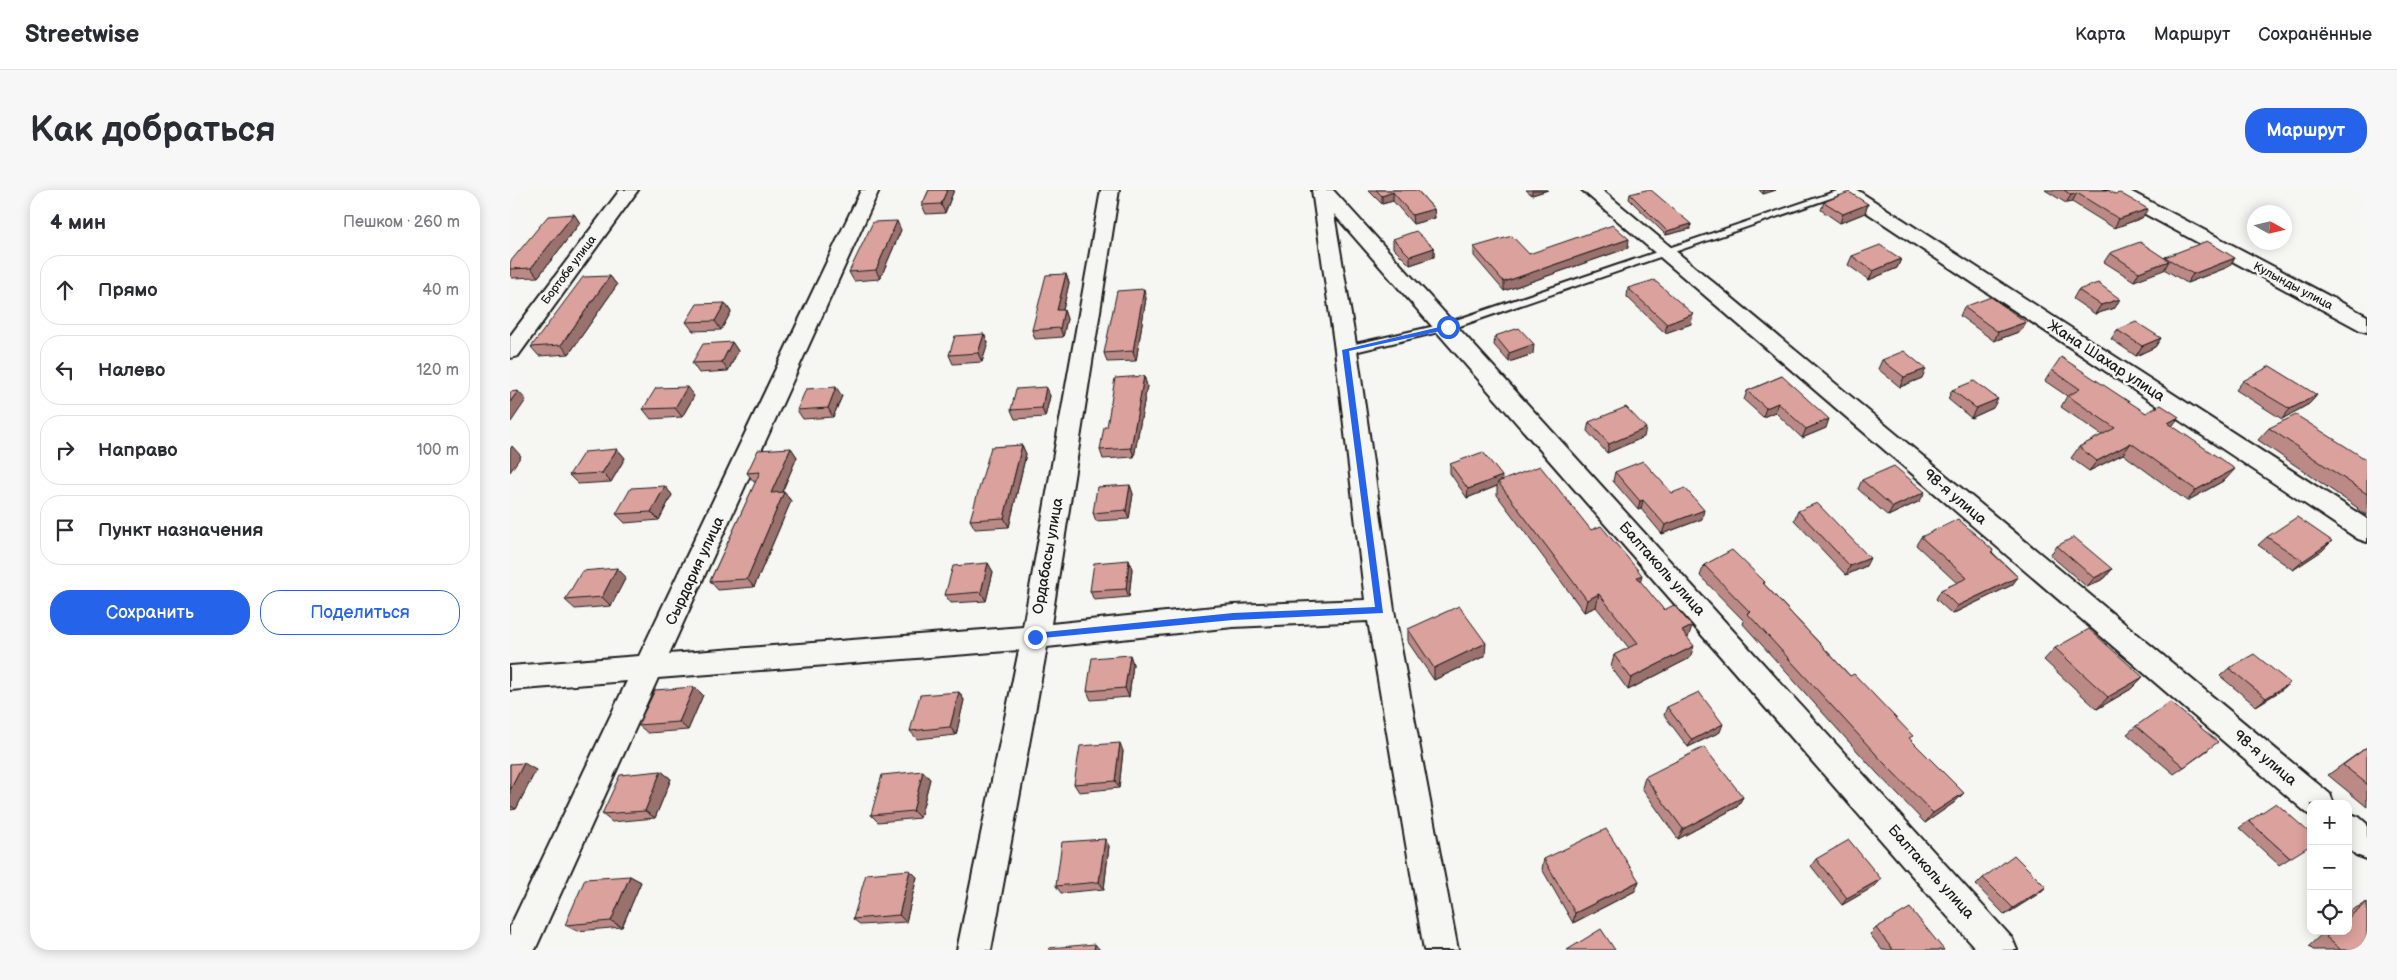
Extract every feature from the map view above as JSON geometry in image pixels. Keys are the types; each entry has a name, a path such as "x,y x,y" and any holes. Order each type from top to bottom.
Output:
{"street":[{"name":"Бортобе улица","path":"510,350 629,190"},
{"name":"Сырдария улица","path":"517,950 650,668 870,190"},
{"name":"Ордабасы улица","path":"974,950 1035,637 1110,190"},
{"path":"1322,190 1346,350 1380,610 1441,950"},
{"name":"Балтаколь улица","path":"1322,190 1448,327 2000,950"},
{"name":"98-я улица","path":"1590,190 1666,252 2314,800"},
{"name":"Жана Шахар улица","path":"1847,190 2367,532"},
{"name":"Кулынды улица","path":"2114,190 2367,325"},
{"path":"510,678 1035,637 1233,616 1380,610"},
{"path":"2352,831 2367,844"},
{"path":"1436,918 1456,950"}],"lane":[{"path":"1346,350 1448,327 1847,190"}],"building":[{"path":"929,190 947,190 941,204 922,205"},
{"path":"1376,190 1417,190 1434,209 1412,215 1393,192 1382,196"},
{"path":"1651,190 1691,224 1667,231 1630,194"},
{"path":"2064,190 2107,190 2115,194 2120,193 2148,209 2119,219 2077,193 2071,195"},
{"path":"1849,192 1868,204 1843,214 1824,202"},
{"path":"574,214 531,268 510,269 510,262 548,216"},
{"path":"897,221 876,270 849,272 873,222"},
{"path":"1613,225 1629,239 1504,282 1474,247 1512,236 1529,254"},
{"path":"1416,231 1434,248 1410,256 1393,239"},
{"path":"2207,241 2235,258 2193,274 2165,257"},
{"path":"2140,242 2169,261 2139,272 2110,253"},
{"path":"1880,245 1901,259 1873,271 1852,256"},
{"path":"1066,274 1057,310 1064,310 1060,328 1032,330 1046,275"},
{"path":"610,276 561,345 531,347 583,277"},
{"path":"1654,280 1693,314 1667,324 1628,288"},
{"path":"2098,283 2120,299 2101,305 2078,290"},
{"path":"1144,289 1133,351 1104,353 1117,291"},
{"path":"1991,297 2026,322 1998,332 1964,307"},
{"path":"725,303 715,321 686,322 697,304"},
{"path":"2136,322 2161,338 2142,346 2117,330"},
{"path":"1519,328 1534,344 1509,353 1495,336"},
{"path":"984,334 978,353 949,355 955,336"},
{"path":"732,342 722,362 692,363 703,344"},
{"path":"1904,351 1926,369 1904,377 1882,360"},
{"path":"2061,357 2146,413 2161,405 2179,417 2168,423 2235,469 2196,490 2131,443 2097,461 2079,447 2115,428 2068,396 2080,389 2052,370"},
{"path":"2270,366 2317,395 2290,409 2243,381"},
{"path":"1144,376 1131,448 1100,450 1104,427 1107,427 1115,378"},
{"path":"1782,376 1829,419 1806,429 1778,403 1766,408 1747,391"},
{"path":"1974,381 1998,399 1976,408 1952,390"},
{"path":"687,387 675,408 643,409 656,388"},
{"path":"836,387 828,408 797,410 806,389"},
{"path":"1046,387 1042,408 1011,410 1016,389"},
{"path":"518,391 510,402 510,392"},
{"path":"1626,407 1646,428 1609,444 1589,422"},
{"path":"2296,415 2367,460 2367,494 2269,428"},
{"path":"1022,445 1004,518 970,520 991,447"},
{"path":"791,448 771,493 784,492 747,579 710,581 760,472 747,473 758,450"},
{"path":"617,449 602,473 569,475 584,452"},
{"path":"1483,452 1502,476 1468,489 1450,464"},
{"path":"1643,461 1672,493 1685,488 1704,510 1665,525 1643,500 1640,501 1615,472"},
{"path":"1540,466 1591,530 1601,526 1642,575 1637,577 1664,610 1674,605 1692,626 1682,631 1694,646 1631,678 1614,655 1638,643 1599,594 1587,600 1498,482"},
{"path":"1894,466 1925,492 1893,507 1862,480"},
{"path":"1130,485 1126,510 1093,513 1097,487"},
{"path":"665,486 651,512 616,514 631,488"},
{"path":"1817,503 1870,558 1850,566 1798,511"},
{"path":"2297,517 2332,541 2303,561 2267,537"},
{"path":"1958,519 1993,550 1991,552 2018,577 1957,606 1941,590 1967,578 1921,537"},
{"path":"2074,537 2112,569 2094,578 2057,546"},
{"path":"1732,550 1765,582 1763,583 1850,676 1854,674 1913,736 1909,738 1964,793 1933,813 1884,763 1747,613 1750,612 1704,565"},
{"path":"1129,560 1126,589 1090,591 1094,563"},
{"path":"988,563 981,592 945,595 953,566"},
{"path":"617,568 602,597 565,600 582,571"},
{"path":"1459,606 1486,643 1434,668 1408,629"},
{"path":"2089,629 2143,677 2108,697 2055,648"},
{"path":"2254,654 2290,683 2266,698 2229,668"},
{"path":"1130,655 1125,688 1087,691 1092,658"},
{"path":"694,687 679,722 638,725 655,690"},
{"path":"959,692 950,727 910,731 920,695"},
{"path":"1699,692 1723,724 1692,740 1667,707"},
{"path":"2170,702 2218,742 2184,767 2136,726"},
{"path":"1120,743 1115,781 1074,784 1080,746"},
{"path":"1704,747 1743,797 1683,829 1645,777"},
{"path":"2367,747 2367,784 2343,765"},
{"path":"524,763 510,790 510,764"},
{"path":"661,771 645,811 602,814 620,775"},
{"path":"923,771 913,811 871,815 882,775"},
{"path":"2276,803 2307,830 2307,847 2290,858 2249,821"},
{"path":"1606,829 1639,881 1575,913 1544,859"},
{"path":"1105,839 1099,882 1056,886 1062,842"},
{"path":"1849,840 1881,879 1847,898 1816,859"},
{"path":"2014,855 2046,887 2013,908 1983,878"},
{"path":"910,870 899,915 853,919 866,874"},
{"path":"630,876 611,921 565,925 585,879"},
{"path":"2367,902 2367,950 2341,950 2326,937 2328,935 2352,935 2352,915"},
{"path":"1910,908 1944,950 1893,950 1876,928"},
{"path":"1601,929 1615,950 1567,950"},
{"path":"1095,944 1094,950 1049,950 1049,948"}],"route":[{"path":"1035,637 1233,616 1380,610 1346,350 1448,327"}]}
